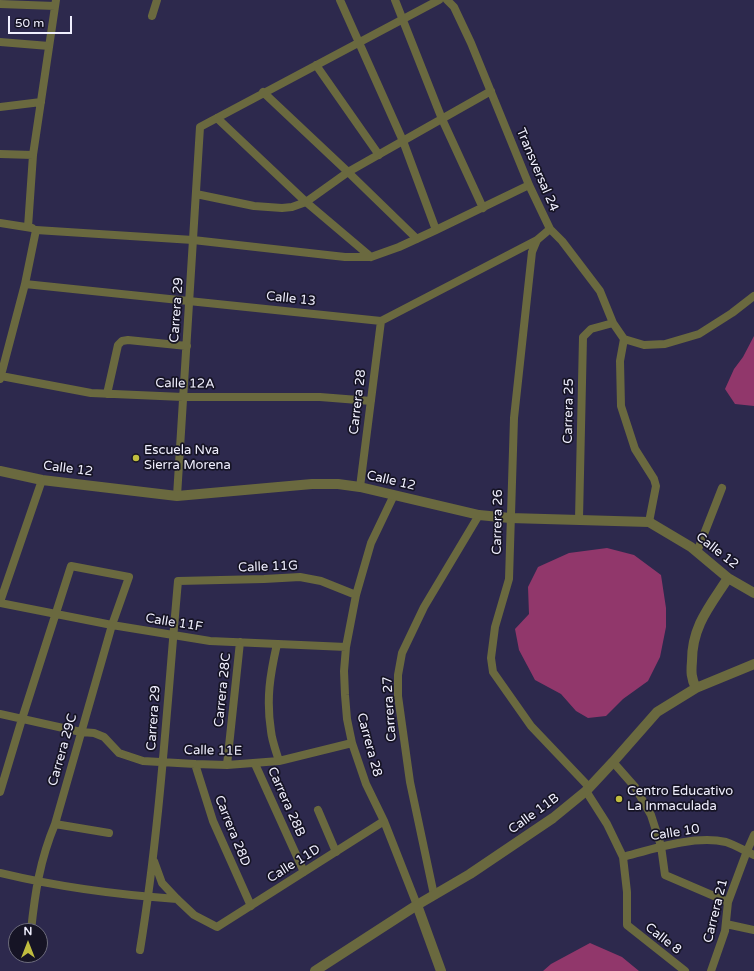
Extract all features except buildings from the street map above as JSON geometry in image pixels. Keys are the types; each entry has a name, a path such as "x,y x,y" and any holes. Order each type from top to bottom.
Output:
{"street":[{"path":"152,16 158,0"},
{"path":"340,0 403,141 436,230"},
{"path":"395,0 442,119 483,208"},
{"path":"371,257 306,202 217,118 263,92 439,0"},
{"name":"Transversal 24","path":"447,0 454,7 471,43 529,185 550,229 562,241 600,291 613,323 624,339"},
{"path":"0,4 55,3 33,155 28,227"},
{"path":"0,42 49,46"},
{"path":"316,65 379,155"},
{"path":"196,194 254,206 282,208 302,204 348,172 491,91"},
{"path":"263,92 417,239"},
{"path":"0,107 41,102"},
{"name":"Carrera 29","path":"177,496 200,127 217,118"},
{"path":"0,154 33,155"},
{"path":"0,223 28,227 36,230 193,240 345,257 371,257 417,239 529,185"},
{"path":"381,321 537,240 550,229"},
{"path":"0,378 25,284 36,230"},
{"name":"Carrera 26","path":"537,240 531,260 514,418 509,579 495,626 491,658 493,672 531,726 587,789 607,824 623,857 627,892 627,925"},
{"name":"Calle 13","path":"25,284 381,321"},
{"path":"649,522 656,486 654,479 635,449 620,406 620,361 624,339 644,345 665,344 700,334 754,296"},
{"name":"Carrera 28","path":"360,487 381,321"},
{"name":"Carrera 25","path":"579,519 583,337 591,329 613,323"},
{"path":"107,394 118,344 122,341 128,340 186,346"},
{"name":"Calle 12A","path":"0,378 91,393 107,394 184,397 320,397 371,401"},
{"name":"Calle 12","path":"0,471 42,480 177,496 312,484 338,484 360,487 479,515 510,518 649,522 691,547 728,578 754,593"},
{"path":"0,603 42,480"},
{"path":"697,552 722,488"},
{"name":"Carrera 28","path":"394,496 371,543 356,594 346,647 345,695 347,720 352,743 366,784 384,821 441,971"},
{"name":"Carrera 27","path":"434,895 410,782 398,696 398,675 402,653 424,607 479,515"},
{"name":"Carrera 29C","path":"32,923 37,882 45,849 55,824 112,625 128,577 71,566 55,614"},
{"name":"Calle 11G","path":"178,581 300,577 321,581 356,594"},
{"path":"696,688 691,678 692,646 700,621 728,578"},
{"name":"Carrera 29","path":"140,950 149,898 152,856 163,762 178,581"},
{"name":"Calle 11F","path":"0,603 112,625 210,641 346,647"},
{"path":"0,792 55,614"},
{"name":"Carrera 28C","path":"227,765 240,642"},
{"name":"Carrera 28B","path":"277,644 270,673 268,702 271,732 279,761"},
{"name":"Calle 11B","path":"315,971 417,905 470,874 553,818 587,789 657,712 696,688 754,664"},
{"name":"Calle 11E","path":"0,714 81,732 94,732 104,737 119,753 143,761 227,765 255,764 279,761 352,743"},
{"path":"613,762 635,787 651,815 661,846 665,875 754,930"},
{"name":"Carrera 28D","path":"195,764 213,821 252,906"},
{"name":"Carrera 28B","path":"255,764 304,872"},
{"path":"318,810 336,852"},
{"name":"Calle 11D","path":"217,927 384,821"},
{"path":"55,824 109,833"},
{"name":"Carrera 21","path":"711,971 725,931 727,913 750,853 754,835"},
{"name":"Calle 10","path":"623,857 661,846 706,840 727,843 750,853"},
{"name":"Carrera 29","path":"152,856 162,883 177,900 194,915 217,927"},
{"path":"0,873 37,882 149,898 177,900"},
{"name":"Calle 8","path":"627,925 685,971"}],"shaded area":[{"path":"754,336 754,406 735,404 725,389 734,369 743,357"},
{"path":"607,548 634,555 661,575 666,608 666,627 660,657 648,681 623,699 606,716 588,718 576,711 561,694 535,680 519,650 515,629 529,614 528,587 538,567 569,553"},
{"path":"590,943 622,957 639,971 543,971 551,964"}],"place":[{"name":"Escuela Nva Sierra Morena","path":"136,458"},
{"name":"Centro Educativo La Inmaculada","path":"619,799"}]}
